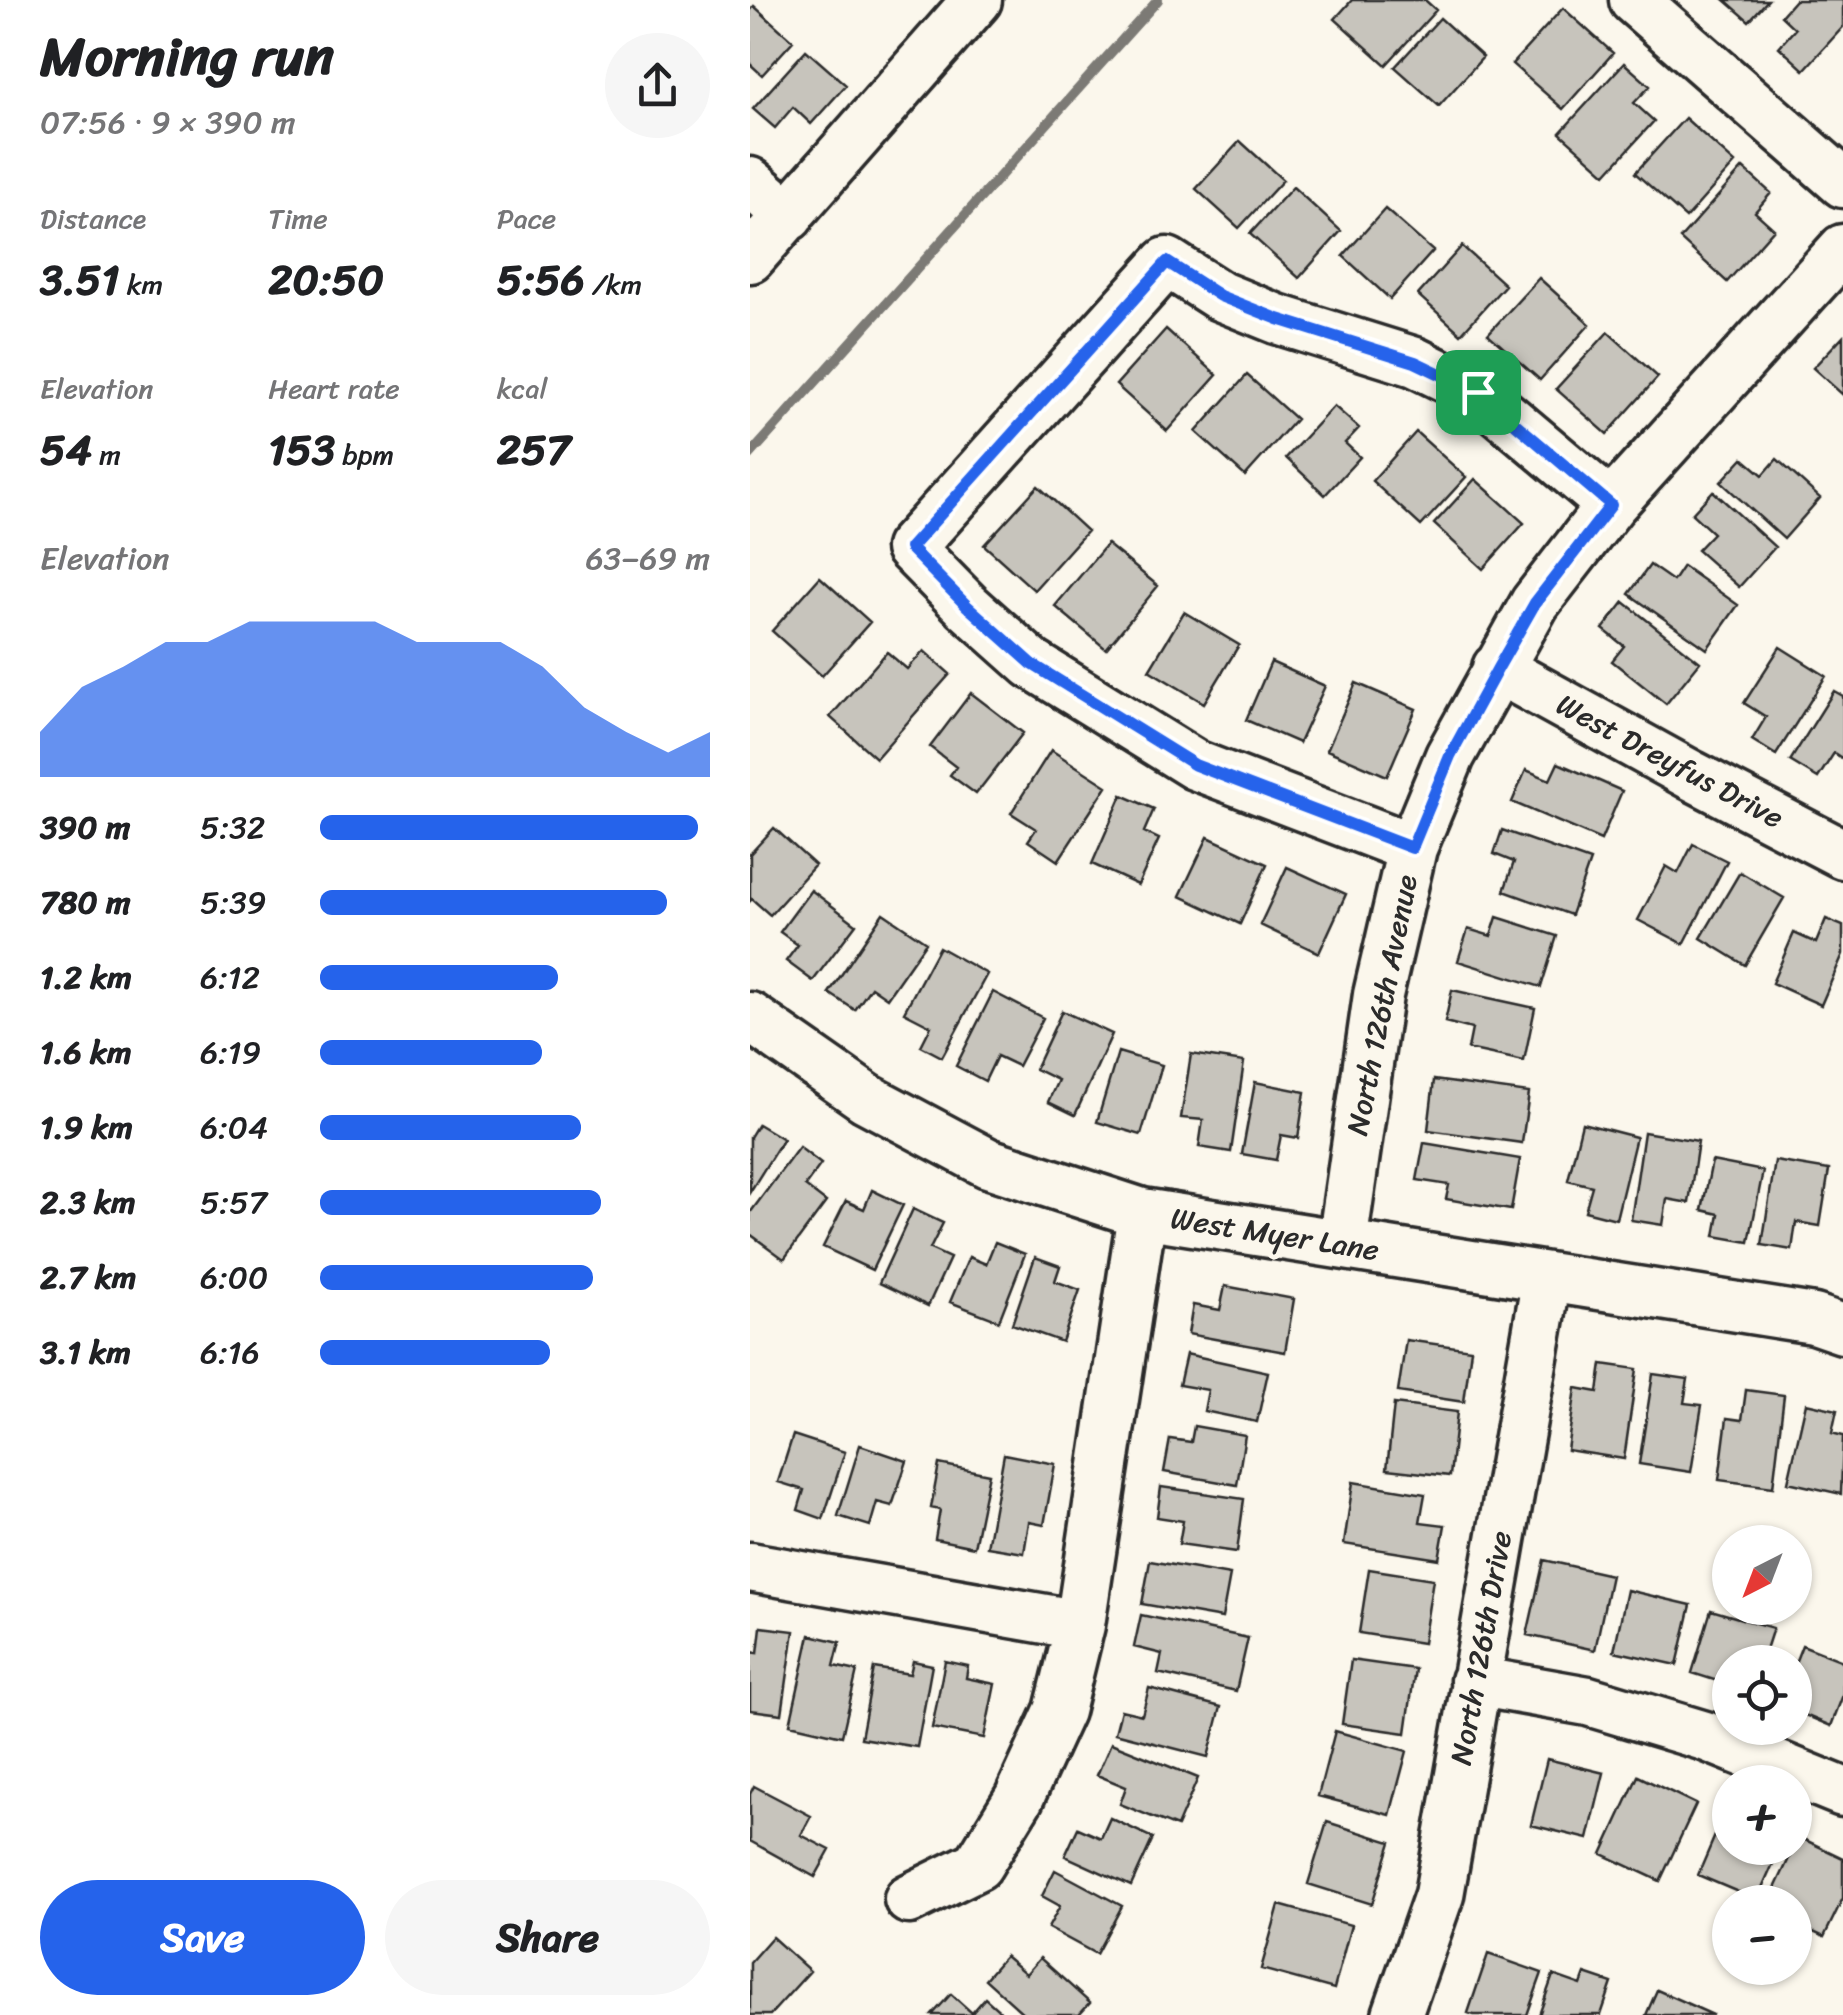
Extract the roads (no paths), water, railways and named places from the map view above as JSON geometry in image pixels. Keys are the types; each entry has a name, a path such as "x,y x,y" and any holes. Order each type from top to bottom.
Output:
{"street":[{"path":"750,258 976,0"},
{"path":"1634,0 1843,183"},
{"path":"750,182 788,216"},
{"name":"North 126th Avenue","path":"1342,1244 1378,995 1412,848 1450,756 1535,603 1611,505 1843,249"},
{"path":"1412,848 1195,765 1032,664 910,548 1167,262 1220,296 1278,319 1415,362 1478,392 1611,505"},
{"name":"West Dreyfus Drive","path":"1498,668 1843,854"},
{"name":"West Myer Lane","path":"750,1018 866,1098 988,1164 1142,1213 1814,1320 1843,1329"},
{"path":"909,1899 978,1865 1019,1798 1058,1711 1080,1625 1142,1213"},
{"name":"North 126th Drive","path":"1397,2015 1439,1895 1547,1277"},
{"path":"750,1567 1080,1625"},
{"path":"1475,1681 1588,1701 1706,1736 1843,1792"}],"waterway":[{"path":"750,455 1158,0"}]}
